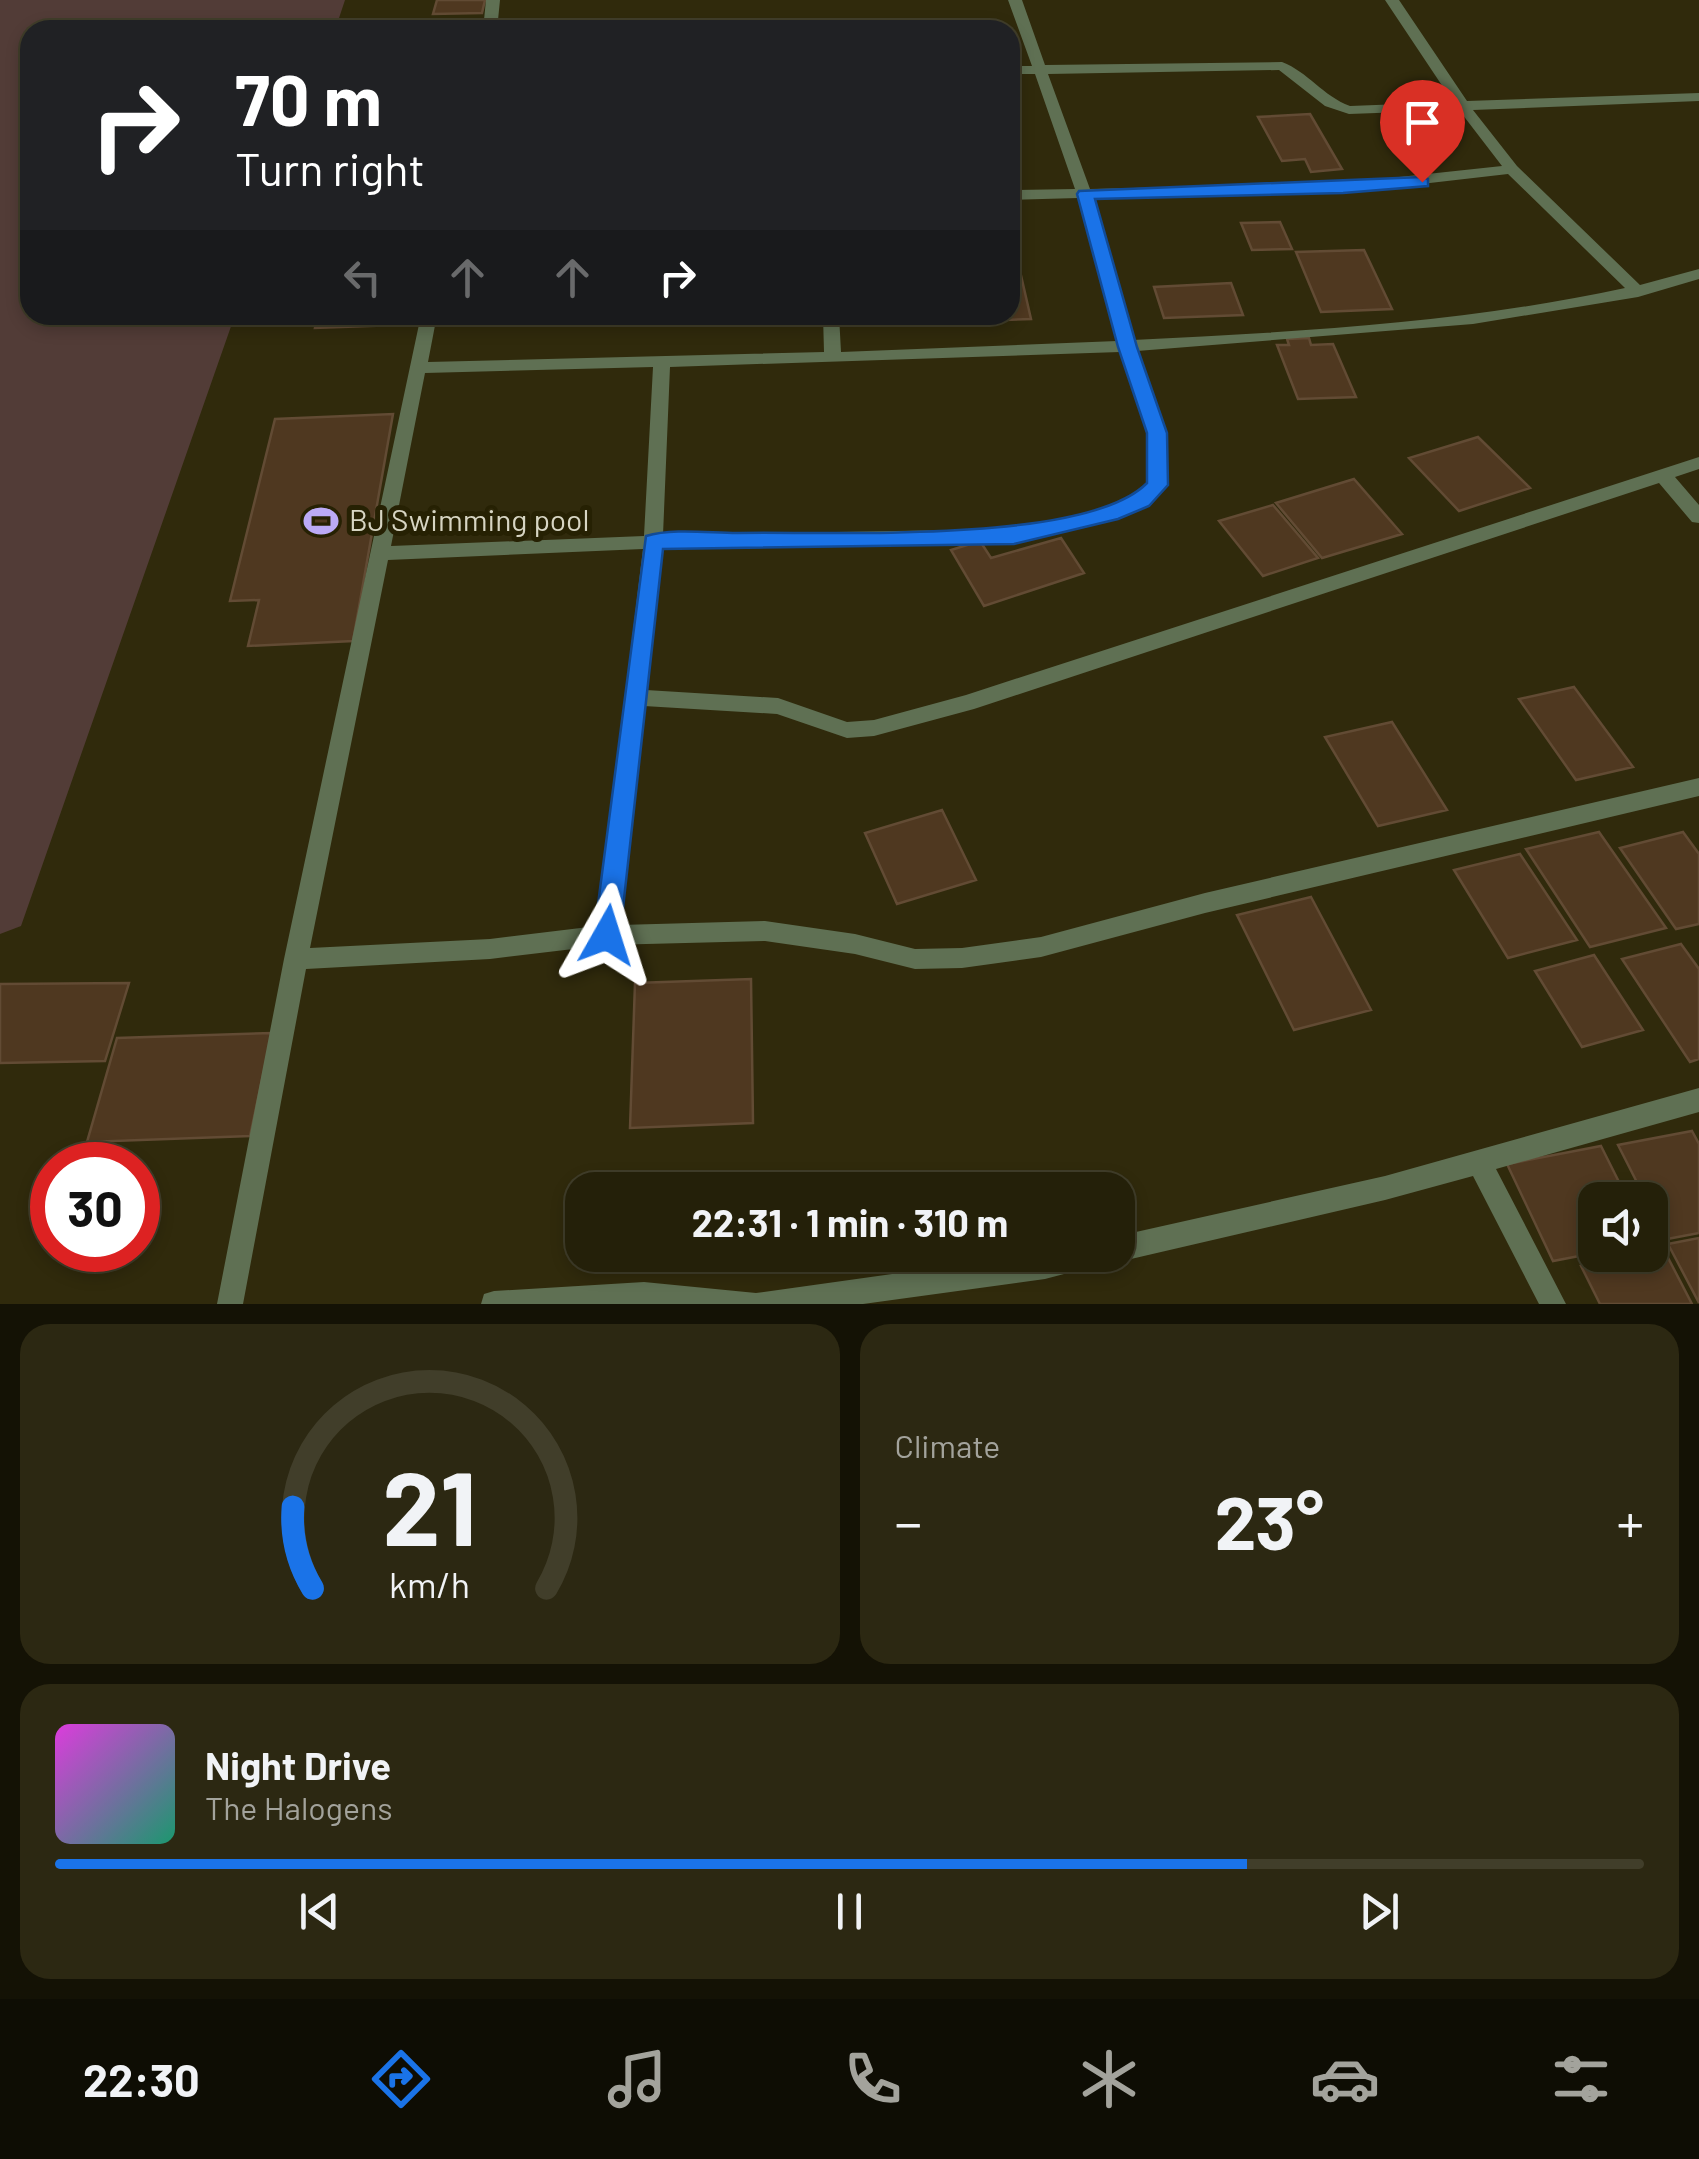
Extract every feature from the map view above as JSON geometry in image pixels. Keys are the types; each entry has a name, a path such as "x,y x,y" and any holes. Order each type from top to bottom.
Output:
{"street":[{"path":"382,553 653,542 1014,536 1111,514 1142,501 1158,485 1157,433 1127,347 1086,194 1014,0"},
{"path":"1392,0 1461,104 1512,169 1638,292"},
{"path":"1020,70 1282,66 1302,76 1337,108 1368,110 1699,97"},
{"path":"1020,196 1343,188 1512,169"},
{"path":"418,368 1127,347 1424,326 1638,292 1699,274"},
{"path":"230,1304 296,959 428,325"},
{"path":"832,325 833,355"},
{"path":"607,935 653,542 662,360"},
{"path":"633,697 778,706 847,730 874,728 967,702 1699,463"},
{"path":"1662,475 1699,517"},
{"path":"296,959 490,949 607,935 765,931 855,944 915,959 962,958 1041,947 1205,903 1699,787"},
{"path":"1135,1245 1479,1162 1699,1100"},
{"path":"1479,1162 1553,1304"},
{"path":"763,1304 1000,1272"},
{"path":"494,1304 644,1299 750,1304"}],"shaded area":[{"path":"0,0 345,0 338,20 20,20 20,325 231,325 21,926 0,934"}],"building":[{"path":"437,0 485,0 482,13 433,14"},
{"path":"1310,114 1342,169 1311,172 1305,159 1282,161 1258,117"},
{"path":"1280,222 1292,249 1252,250 1241,223"},
{"path":"1364,250 1392,309 1321,312 1296,252"},
{"path":"1020,271 1031,319 1020,319"},
{"path":"1231,283 1243,315 1164,318 1154,287"},
{"path":"316,325 398,325 315,328"},
{"path":"1309,338 1311,345 1333,344 1356,397 1298,399 1277,345 1289,345 1287,339"},
{"path":"393,414 353,641 248,646 259,600 230,601 275,419"},
{"path":"1478,437 1530,488 1459,511 1409,458"},
{"path":"1354,479 1402,534 1322,558 1276,503"},
{"path":"1273,505 1318,558 1263,576 1219,521"},
{"path":"1061,538 1084,573 984,606 951,550 980,541 991,558"},
{"path":"1574,687 1633,767 1576,780 1519,699"},
{"path":"1392,722 1447,810 1378,826 1325,737"},
{"path":"942,810 976,880 897,904 865,833"},
{"path":"1599,832 1666,928 1590,947 1526,849"},
{"path":"1683,832 1699,854 1699,924 1676,929 1620,848"},
{"path":"1520,854 1577,940 1508,958 1454,870"},
{"path":"1311,897 1371,1010 1294,1030 1237,915"},
{"path":"1681,944 1699,969 1699,1059 1690,1062 1622,959"},
{"path":"1594,955 1643,1030 1582,1047 1535,971"},
{"path":"751,979 753,1123 630,1128 635,983"},
{"path":"129,983 105,1061 0,1063 0,984"},
{"path":"272,1033 250,1136 87,1142 117,1038"},
{"path":"1692,1131 1699,1144 1699,1233 1668,1239 1668,1182 1637,1182 1618,1145"},
{"path":"1601,1146 1619,1182 1578,1182 1578,1256 1553,1261 1507,1164"},
{"path":"1699,1238 1699,1303 1668,1244"},
{"path":"1668,1258 1692,1304 1600,1304 1584,1272 1668,1272"}],"place":[{"name":"BJ Swimming pool","path":"321,521"}],"route":[{"path":"607,935 653,542 1014,536 1068,526 1142,501 1158,485 1157,433 1127,347 1086,194 1343,188 1422,182"}]}
